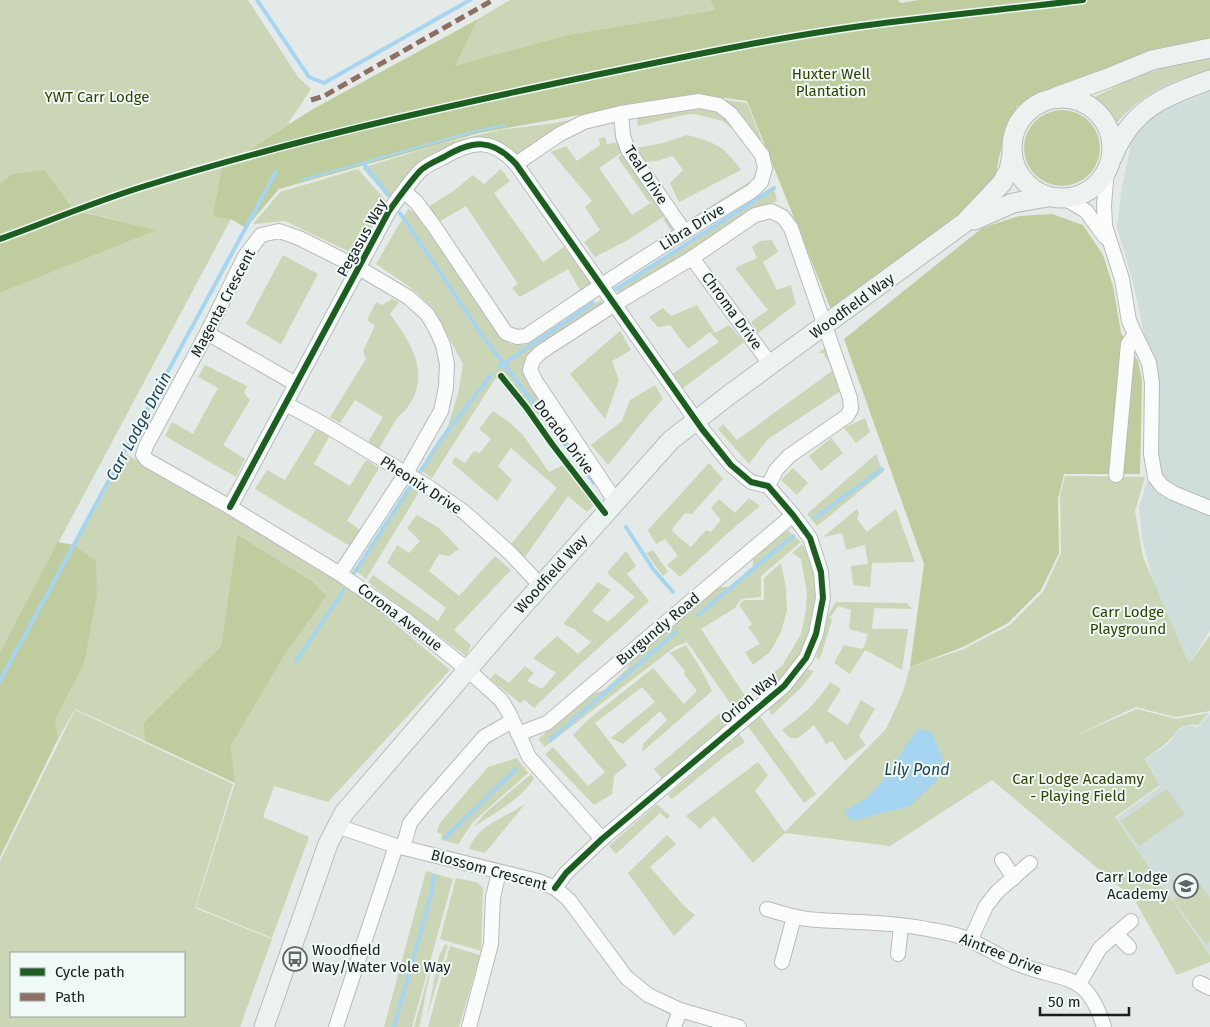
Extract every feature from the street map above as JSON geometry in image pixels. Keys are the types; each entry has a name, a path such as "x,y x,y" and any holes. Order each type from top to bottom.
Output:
{"street":[{"path":"1113,250 1096,222 1086,211 1038,192 1024,182 1012,155 1013,141 1018,123 1029,110 1048,100 1152,60 1210,48"},
{"path":"1056,198 1081,195 1099,182 1109,166 1127,128 1149,107 1173,93 1210,80"},
{"path":"1048,100 1065,98 1086,104 1100,115 1107,126 1112,143 1104,205 1106,226 1122,279 1129,321 1149,363 1152,383 1151,454 1155,477 1162,486 1173,493 1210,508"},
{"name":"Libra Drive","path":"404,190 434,226 506,333 516,337 526,336 601,285 752,191 761,182 765,168 762,155 731,114 719,105 700,102 621,113 584,122 560,134 516,164"},
{"name":"Teal Drive","path":"621,113 623,136 628,150 684,232"},
{"name":"Pegasus Way","path":"230,507 389,211 422,169 458,148 478,144 493,145 516,164 696,420"},
{"name":"Woodfield Way","path":"264,1027 328,844 344,813 541,586 672,440 696,420 964,224 1002,183 1009,170 1012,155"},
{"name":"Woodfield Way","path":"964,224 1013,203 1056,198"},
{"name":"Dorado Drive","path":"616,502 536,382 530,370 533,360 541,352 614,304 692,258 755,215 771,211 783,217 791,228 850,398 851,409 847,416 789,456 776,470 768,486"},
{"name":"Magenta Crescent","path":"144,455 146,446 207,333 245,256 261,235 279,231 299,238 359,268 408,297 427,314 435,327 445,354 447,364 446,387 441,411 406,473 340,574"},
{"name":"Chroma Drive","path":"692,258 771,365"},
{"path":"207,333 296,384"},
{"path":"1116,475 1128,344 1135,334"},
{"name":"Pheonix Drive","path":"286,404 406,473 464,512 510,553 541,586"},
{"name":"Orion Way","path":"555,888 566,873 602,839 784,686 806,658 816,634 823,598 821,572 810,538 768,486 751,482 731,465 696,420"},
{"name":"Corona Avenue","path":"144,455 147,460 230,507 340,574 406,620 468,670 501,700 530,757 602,839"},
{"name":"Burgundy Road","path":"336,1027 399,846 410,823 484,737 515,728 547,723 793,515"},
{"name":"Blossom Crescent","path":"337,826 399,846 538,881 555,888 569,900 626,977 648,995 680,1010 739,1027"},
{"path":"1002,860 1014,878"},
{"path":"970,941 986,906 997,892 1030,863"},
{"path":"469,1027 488,960 491,944 493,898 499,872"},
{"name":"Aintree Drive","path":"767,909 794,917 929,929 954,935 1026,967 1079,984"},
{"path":"782,962 794,917"},
{"path":"1104,1027 1097,1006 1089,993 1079,984 1100,948 1131,921"},
{"path":"898,954 900,926"},
{"path":"1116,934 1129,947"},
{"path":"674,1027 680,1010"}],"shaded area":[{"path":"1210,92 1210,630 1189,665 1158,600 1142,539 1139,506 1159,447 1157,370 1145,337 1133,282 1117,227 1122,187 1132,139 1159,111"},
{"name":"Carr Lodge Academy","path":"1210,714 1210,954 1116,818 1161,786 1146,759 1168,744 1177,731 1187,725 1197,727"}],"green space":[{"name":"YWT Carr Lodge","path":"0,0 248,0 298,77 311,89 289,124 222,167 231,219 0,652 0,293 156,230 72,209 0,237"},
{"path":"510,0 710,0 715,10 567,35 454,67 478,19"},
{"name":"Huxter Well Plantation","path":"710,0 898,0 900,3 919,0 1210,0 1210,40 1134,57 1017,106 999,157 995,182 963,214 832,312 747,101 697,94 479,133 279,189 246,228 231,219 213,216 222,167 313,109 478,19 455,66 567,35 715,10"},
{"path":"1210,57 1210,71 1182,79 1157,90 1135,105 1114,126 1103,110 1088,100 1134,78 1180,62"},
{"path":"697,96 747,103 767,154 719,103 622,111 516,162 507,151 457,147 393,202 362,168 440,144 500,130 555,123"},
{"path":"698,105 717,108 760,155 759,182 692,224 690,219 754,179 758,163 742,137 723,121 694,114 638,126 637,117"},
{"path":"1062,110 1077,113 1089,121 1097,133 1100,148 1097,163 1089,175 1077,183 1062,186 1047,183 1035,175 1027,163 1024,148 1027,133 1035,121 1047,113"},
{"path":"621,114 622,136 682,231 675,236 663,219 666,215 626,241 595,257 584,242 600,230 585,207 592,201 551,152 566,146 577,161 600,145 599,138 605,137 607,144 619,142 615,123 590,128 589,123","holes":["622,154 618,158 649,202 652,202 632,215 599,168"]},
{"path":"687,135 718,146 729,155 741,170 679,202 670,183 683,170 673,156 657,161 644,162 636,148 663,143"},
{"path":"358,169 386,201 356,255 285,221 253,224 280,192"},
{"path":"501,169 510,181 494,193 543,262 564,247 591,283 580,290 568,269 520,297 512,288 518,284 466,206 439,222 428,207 452,192 473,175 484,184"},
{"path":"45,170 73,210 157,230 0,293 0,184 12,174"},
{"path":"774,188 777,201 749,213 620,298 616,289"},
{"path":"408,209 417,214 510,344 523,345 601,300 604,307 526,369 597,480 596,485 508,378 495,379 432,478 422,471 448,426 458,394 463,364 433,308 410,287 376,264"},
{"path":"1052,214 1083,225 1103,255 1113,286 1121,333 1138,361 1142,380 1140,474 1064,474 1058,499 1059,553 1041,590 1008,623 963,647 910,667 924,564 844,339 982,228 1019,216"},
{"path":"772,240 778,252 763,262 777,290 791,285 796,304 758,333 751,322 768,310 735,268 757,258 752,247 760,241"},
{"path":"283,255 318,274 281,344 246,324"},
{"path":"392,299 399,302 390,314 405,336 416,359 418,383 407,408 396,420 379,449 368,442 383,417 355,400 340,423 330,417 366,359 363,351 375,326 367,320 376,302 382,305"},
{"path":"697,305 715,333 729,325 744,342 682,389 671,375 719,342 710,332 688,349 670,325 658,327 649,317 663,308 671,316"},
{"path":"620,331 631,350 612,361 619,380 605,419 570,374"},
{"path":"827,347 842,387 839,392 768,439 749,464 718,429 723,424 737,440 832,371 823,353 818,353"},
{"path":"205,365 247,386 244,393 250,400 223,445 245,459 236,477 165,436 172,422 193,434 218,388 198,377"},
{"path":"655,385 663,399 608,465 591,445 622,421 630,400"},
{"path":"493,411 523,435 549,472 565,464 594,505 587,512 568,496 525,557 511,544 557,488 511,448 498,466 512,480 497,501 452,463 455,457 465,463 474,451 480,453 491,439 479,429"},
{"path":"865,418 870,432 856,443 844,428"},
{"path":"316,429 329,437 314,464 350,486 366,460 379,468 347,521 364,532 355,549 255,489 267,470 285,480"},
{"path":"831,438 843,453 821,471 809,456"},
{"path":"126,454 351,587 450,670 328,802 274,786 263,817 309,837 272,938 196,907 235,783 231,746 284,656 327,596 312,581 237,534 221,646 143,723 145,741 75,709 58,739 54,719 84,664 96,561 74,545"},
{"path":"876,454 883,472 817,526 807,514"},
{"path":"709,463 723,479 692,514 685,513 672,529 673,532 691,547 706,530 711,532 721,520 711,508 719,499 735,513 749,498 760,506 680,577 667,565 678,556 665,539 656,544 648,530"},
{"path":"793,468 808,483 797,495 781,480"},
{"path":"1065,476 1145,477 1135,511 1143,557 1189,664 1210,635 1210,711 1175,717 1136,707 1072,737 1137,709 1176,719 1209,713 1198,725 1181,727 1165,744 1145,759 1160,785 1115,817 1210,955 1210,962 1177,975 1134,899 992,780 890,846 785,833 753,863 714,816 700,829 686,816 758,762 768,775 755,791 785,832 886,729 903,692 910,667 964,649 1010,625 1043,592 1061,553 1060,495"},
{"path":"410,487 419,492 366,579 356,571"},
{"path":"857,509 859,514 857,519 867,532 896,509 915,562 872,563 870,587 853,585 851,566 868,564 865,545 846,550 842,533 823,537"},
{"path":"417,515 439,528 459,549 449,556 439,554 429,571 459,596 495,556 511,570 454,630 471,645 466,656 368,582 373,575 438,621 446,608 387,563 397,545 409,553 420,541 407,528"},
{"path":"787,530 801,542 761,576 761,597 741,599 735,608 701,629 751,705 738,714 687,642 676,646 545,747 538,739 591,695 604,690 627,669 631,662 720,587 729,587 753,566 753,558"},
{"path":"237,534 312,581 327,596 284,656 231,746 235,783 145,741 143,723 221,646"},
{"path":"58,542 74,545 96,561 97,594 84,664 55,719 58,739 0,857 0,652"},
{"path":"802,544 814,570 816,585 815,616 811,631 799,657 781,678 761,696 754,687 782,666 801,634 807,593 801,559 792,553"},
{"path":"653,550 668,572 663,576 646,553"},
{"path":"626,551 636,566 627,574 649,601 635,615 534,708 525,700 520,703 490,679 495,673 509,683 525,666 534,673 527,681 542,689 556,673 533,658 557,636 578,654 591,642 574,629 563,624 598,582 611,590 592,611 608,622 635,597 607,573"},
{"path":"781,563 786,588 787,610 781,632 770,652 753,665 745,652 760,644 748,627 752,624 739,605 744,600 764,600 764,578"},
{"path":"836,602 907,603 912,609 874,608 872,629 908,629 902,670 865,650 850,674 834,663 844,645 862,649 868,634 849,629 851,610 838,606 829,616 832,620 820,659 816,658 828,615"},
{"path":"686,645 712,691 642,752 643,744 667,720 660,711 623,744 611,738 655,702 642,687 595,723 627,765 614,776 612,794 594,805 545,754 553,747 588,786 605,772 573,735 589,719 653,668 684,704 697,691 684,674 685,671 670,653"},
{"path":"807,669 814,671 802,687 772,715 767,707 782,696"},
{"path":"830,682 841,689 827,711 848,725 861,700 875,709 859,736 866,745 845,761 832,741 826,744 814,725 798,738 790,738 782,730 809,709"},
{"path":"75,710 233,784 195,908 272,939 240,1027 0,1027 0,861"},
{"path":"720,713 730,724 664,781 654,769"},
{"path":"759,715 816,794 804,803 747,725"},
{"path":"739,734 745,742 672,799 668,795"},
{"path":"517,758 528,773 473,822 458,844 441,840 442,834 437,832 440,823 488,767"},
{"path":"531,774 534,778 522,793 507,806 474,827 484,814"},
{"path":"1167,789 1185,814 1139,846 1121,821"},
{"path":"525,804 485,853 469,849 473,840 485,827"},
{"path":"657,804 670,816 667,819 660,813 616,854 609,846"},
{"path":"667,835 676,844 650,867 685,907 695,915 674,936 628,873"},
{"path":"426,871 453,879 412,1027 384,1027"},
{"path":"456,878 476,882 483,888 481,951 440,939"},
{"path":"1198,882 1210,898 1210,941 1206,944 1173,900"},
{"path":"445,944 448,945 427,1017 439,956"},
{"path":"450,946 480,955 459,1027 428,1027"},
{"path":"432,962 420,1024 419,1027 414,1027"}],"water":[{"path":"506,124 507,126 476,132 302,181 301,179 475,130"},
{"name":"Lily Pond","path":"918,728 932,733 943,758 937,780 910,806 852,821 844,811 867,798 884,779"}],"waterway":[{"path":"257,0 309,77 324,83 470,0"},
{"path":"363,163 388,195"},
{"name":"Carr Lodge Drain","path":"0,681 276,172"},
{"path":"616,289 774,188"},
{"path":"400,213 482,335 594,483"},
{"path":"499,367 593,303"},
{"path":"420,472 440,441 491,375"},
{"path":"815,518 882,469"},
{"path":"354,573 410,487"},
{"path":"626,527 653,569 673,592"},
{"path":"698,615 793,536"},
{"path":"296,661 344,590"},
{"path":"550,740 676,632"},
{"path":"446,837 516,769"},
{"path":"394,1027 431,895 434,876"}],"marked path":[{"path":"311,100 324,96 493,0"}],"cycle path":[{"path":"0,239 106,199 250,155 470,102 686,57 826,31 1083,0"},
{"path":"230,507 389,211 408,185 425,167 464,147 482,144 499,150 507,156 516,164 702,429 731,465 751,482 768,486 810,538 821,572 823,598 816,634 806,658 784,686 602,839 566,873 555,888"},
{"path":"501,376 605,513"}],"place":[{"name":"Carr Lodge Academy","path":"1186,886"},
{"name":"Woodfield Way/Water Vole Way","path":"295,959"}],"park label":[{"name":"Carr Lodge Playground","path":"1128,620"},
{"name":"Car Lodge Acadamy - Playing Field","path":"1078,788"}]}
